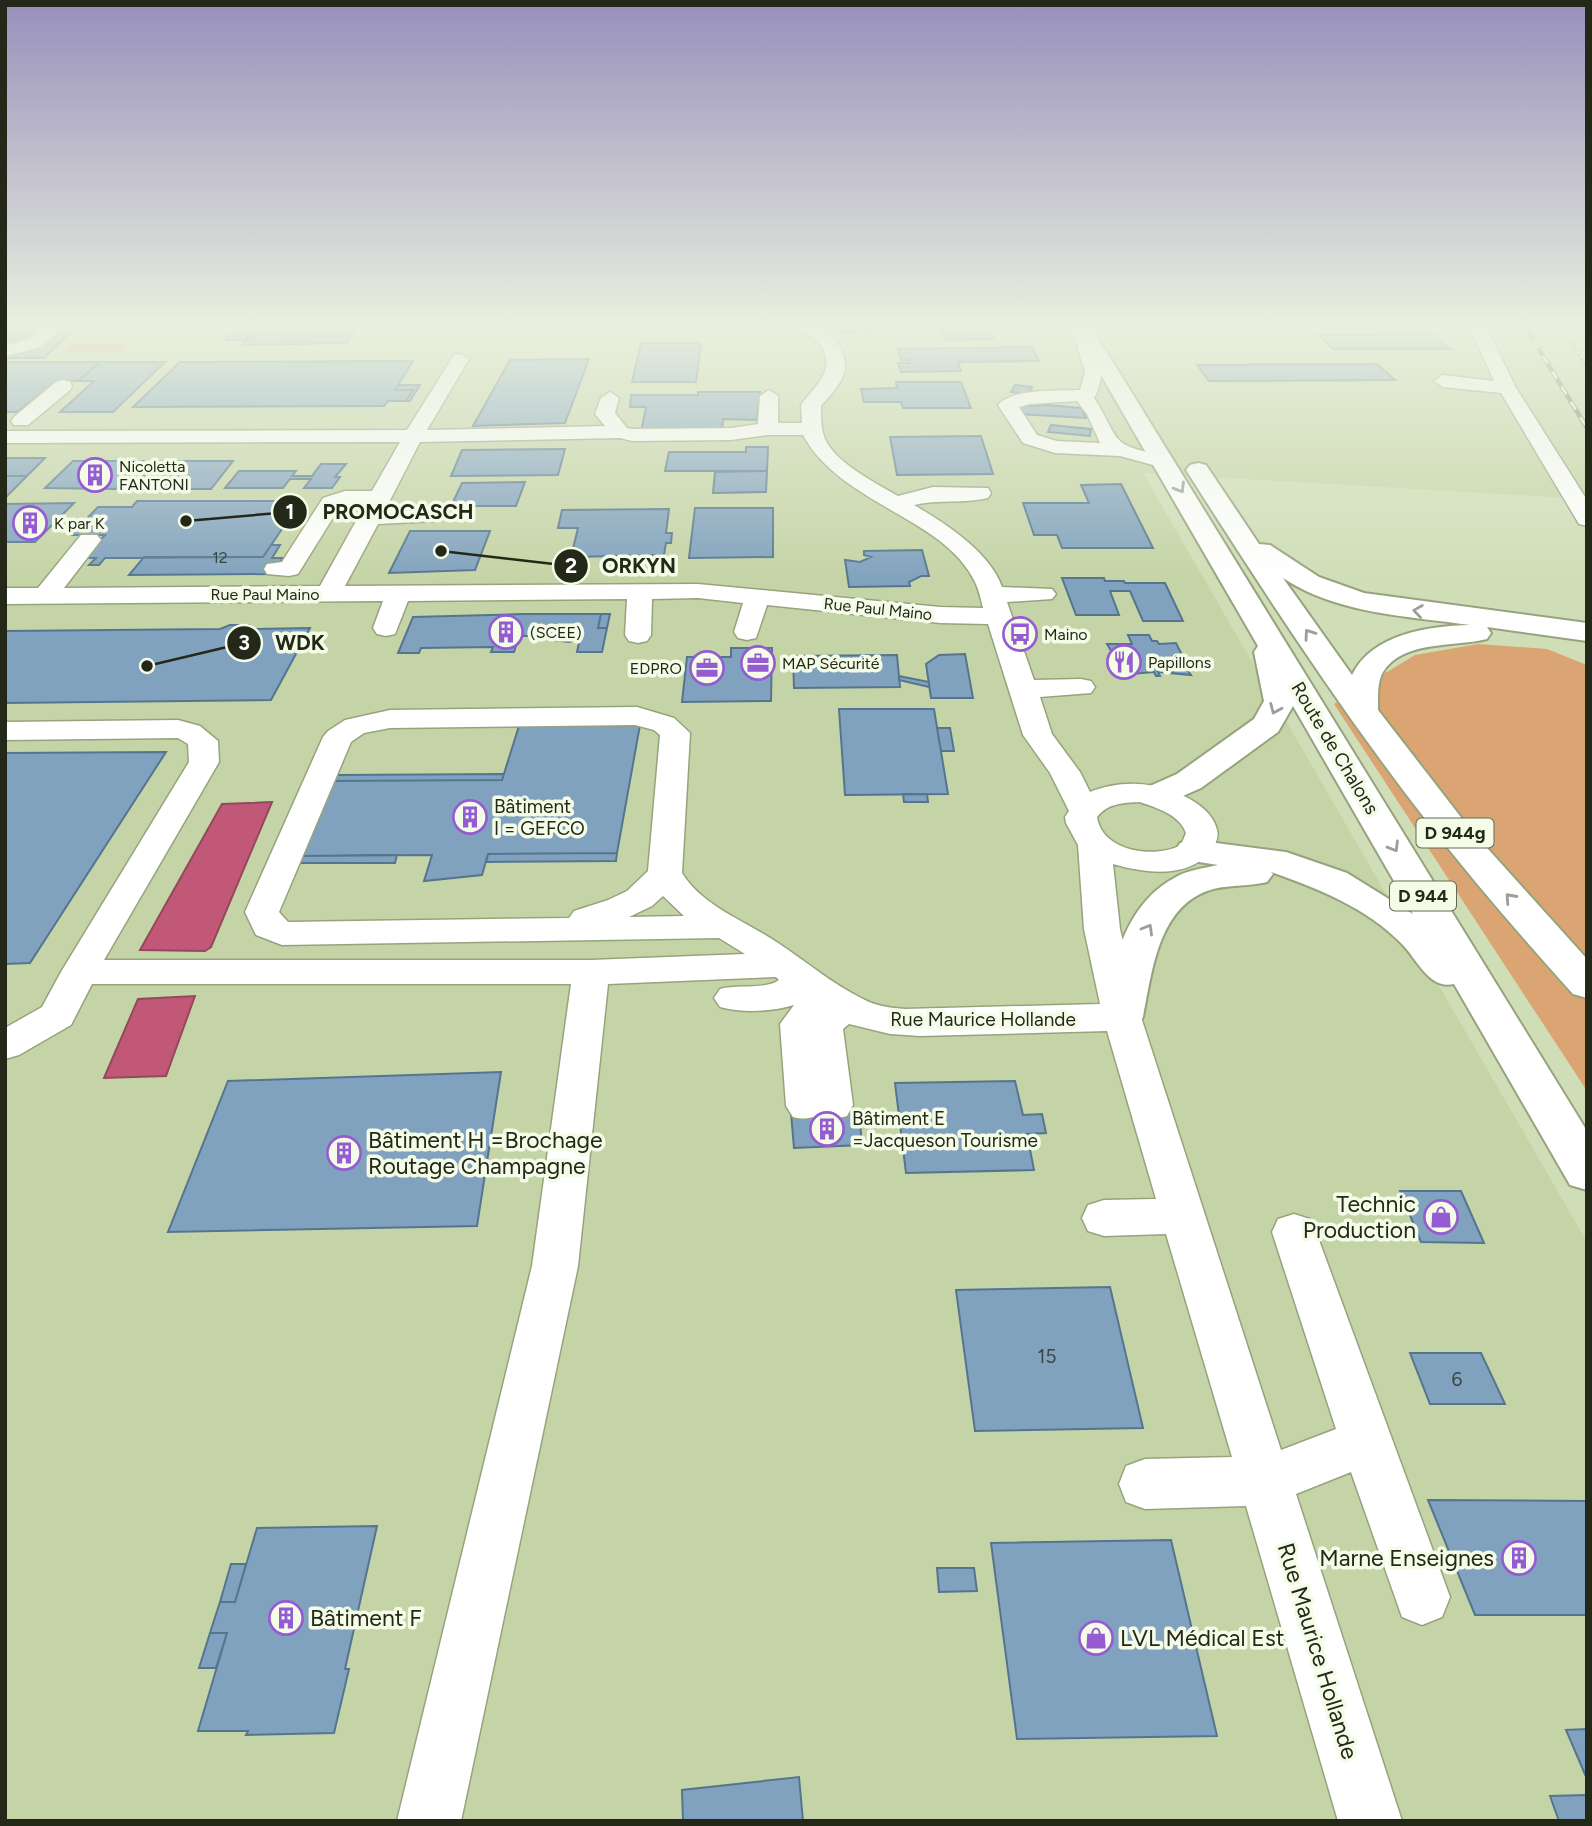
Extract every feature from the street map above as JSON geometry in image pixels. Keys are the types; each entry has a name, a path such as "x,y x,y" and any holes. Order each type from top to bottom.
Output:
{"main road":[{"name":"Route de Chalons","path":"1132,410 1260,620 1587,1172"},
{"name":"Route de Chalons","path":"1182,446 1362,710 1418,786 1487,872 1587,984"},
{"path":"1244,539 1309,583 1359,601 1587,642"},
{"path":"1141,795 1189,781 1267,725 1280,701 1260,620"},
{"path":"1534,632 1587,621"},
{"path":"1534,632 1587,655"},
{"path":"1362,710 1364,681 1371,666 1394,650 1419,640 1453,633 1587,632"},
{"path":"1177,856 1247,856 1296,867 1334,881 1378,907 1415,934 1451,977 1587,1187"},
{"path":"1122,1017 1139,945 1165,900 1183,886 1223,874 1278,877 1322,887 1378,907"}],"street":[{"path":"13,421 28,410"},
{"path":"329,593 415,432 438,410"},
{"path":"606,410 605,414 620,432"},
{"path":"768,429 769,410"},
{"path":"150,428 205,444 266,443 415,432 731,435 768,429 812,429 811,410"},
{"path":"1011,410 1030,439 1055,447 1121,450 1164,462"},
{"path":"1092,410 1110,443 1121,450"},
{"path":"1520,410 1587,529"},
{"path":"5,437 150,428 254,417"},
{"path":"306,417 382,421 415,432"},
{"path":"13,421 91,421"},
{"path":"134,455 150,428"},
{"name":"Rue Maurice Hollande","path":"812,429 813,436 850,477 930,524 961,548 987,580 1038,735 1065,772 1084,810 1081,827 1094,844 1102,929 1122,1017 1370,1821"},
{"path":"367,475 427,459"},
{"path":"1565,487 1587,519"},
{"path":"895,503 933,494 980,493"},
{"path":"276,569 289,569 331,503 345,498 375,507 427,516"},
{"path":"44,596 89,540"},
{"name":"Rue Paul Maino","path":"5,596 398,593 485,584 640,592 698,591 940,615 996,606 1043,594"},
{"path":"638,635 640,592"},
{"path":"386,628 398,593"},
{"path":"114,620 132,595"},
{"path":"747,632 757,597"},
{"path":"1022,689 1081,688"},
{"path":"726,927 282,934 269,927 262,912 338,737 355,726 373,721 637,716 664,724 675,733 665,873 674,891 685,902 726,927 816,986 823,1025 820,1105"},
{"path":"5,732 178,729 190,732 203,741 204,762 79,972 57,1016 5,1045"},
{"path":"1065,772 1183,808 1196,821 1201,833 1200,843 1129,880 1115,898 1102,929"},
{"path":"1084,810 1101,798 1141,795"},
{"path":"1094,844 1123,858 1177,856"},
{"path":"543,930 621,910 650,893 665,873"},
{"path":"79,972 591,972 816,986"},
{"path":"429,1821 555,1266 591,972"},
{"path":"733,998 782,996 816,986"},
{"name":"Rue Maurice Hollande","path":"816,986 877,1019 917,1023 1122,1017"},
{"path":"1104,1217 1184,1216"},
{"path":"1294,1232 1422,1597"},
{"path":"1145,1484 1266,1481 1366,1441"}],"shaded area":[{"path":"5,410 1587,410 1587,499 1143,473 1587,1242 1587,1821 5,1821"},
{"path":"1478,644 1547,649 1587,665 1587,1091 1334,704 1415,655"},
{"path":"272,802 211,947 205,951 140,950 222,804"},
{"path":"195,996 166,1076 104,1078 138,999"}],"building":[{"path":"62,410 115,410 113,412 60,412"},
{"path":"482,410 570,410 565,423 473,426"},
{"path":"645,410 758,410 757,420 723,419 722,432 641,432"},
{"path":"1019,410 1082,410 1086,418 1016,414"},
{"path":"1051,425 1091,429 1090,436 1048,432"},
{"path":"981,436 993,474 897,475 890,437"},
{"path":"746,447 768,447 767,471 665,471 669,452 746,452"},
{"path":"565,449 558,475 451,476 462,450"},
{"path":"5,458 45,458 27,476 5,476"},
{"name":"Nicoletta FANTONI","path":"73,461 143,461 116,489 45,488"},
{"path":"156,461 233,461 211,489 131,489"},
{"path":"321,464 346,464 335,477 340,477 332,488 304,488 311,479 290,479 283,488 225,488 239,471 296,471 292,476 312,476"},
{"path":"767,471 766,492 713,493 715,472"},
{"path":"5,476 27,476 5,498"},
{"path":"525,482 516,506 451,506 462,483"},
{"path":"1121,484 1153,548 1062,548 1057,535 1034,535 1023,503 1089,503 1081,485"},
{"path":"137,501 301,501 263,557 105,558 99,565 89,565 96,558 84,558 105,535 71,535 98,507 132,507"},
{"name":"K par K","path":"74,503 35,542 5,542 5,504"},
{"path":"695,508 773,508 773,557 689,558"},
{"path":"669,509 666,533 672,533 671,543 666,543 664,555 571,557 578,528 558,528 562,510"},
{"path":"410,531 490,531 475,570 389,573"},
{"path":"271,545 280,545 272,558 283,558 272,574 129,575 144,557 263,557"},
{"path":"922,550 929,576 921,576 909,582 910,586 849,587 845,560 860,562 871,557 864,555 864,551"},
{"path":"1062,578 1165,583 1183,621 1143,621 1130,591 1110,591 1119,615 1076,615"},
{"name":"(SCEE)","path":"601,614 598,628 607,628 602,652 577,652 580,638 569,642 552,640 554,636 519,636 514,652 491,652 493,647 421,648 419,653 398,653 413,617"},
{"path":"601,614 610,614 607,628 598,628"},
{"path":"230,625 249,625 255,629 310,628 271,700 5,703 5,631 220,629"},
{"path":"1128,635 1149,635 1152,641 1159,644 1176,643 1182,655 1178,655 1191,675 1158,672 1160,676 1156,676 1154,672 1120,675 1116,664 1119,664 1107,644 1132,644"},
{"path":"731,648 772,648 771,701 682,702 687,657 731,657"},
{"path":"965,654 973,698 931,698 926,664 939,655"},
{"path":"897,655 900,687 794,688 793,656"},
{"path":"899,676 929,682 929,687 899,680"},
{"path":"839,709 934,709 948,794 845,795"},
{"name":"Bâtiment I = GEFCO","path":"640,725 617,853 488,854 482,875 424,881 432,855 298,856 333,781 502,780 519,726"},
{"path":"937,728 950,728 954,751 941,751"},
{"path":"166,752 30,963 5,964 5,753"},
{"path":"504,774 502,780 333,781 336,775"},
{"path":"903,794 927,794 928,802 904,802"},
{"path":"617,853 616,861 486,862 488,854"},
{"path":"397,855 395,863 295,863 298,856"},
{"name":"Bâtiment H =Brochage Routage Champagne","path":"501,1072 477,1226 168,1232 228,1081"},
{"path":"1015,1081 1023,1115 1042,1114 1046,1133 1027,1134 1034,1170 906,1173 895,1083"},
{"name":"Bâtiment E =Jacqueson Tourisme","path":"859,1111 862,1145 794,1148 791,1113"},
{"name":"Technic Production","path":"1400,1191 1461,1191 1484,1243 1421,1242"},
{"path":"1110,1287 1143,1428 975,1431 956,1290"},
{"path":"1410,1353 1481,1353 1505,1404 1430,1404"},
{"name":"Marne Enseignes","path":"1428,1500 1587,1501 1587,1615 1475,1615"},
{"name":"Bâtiment F","path":"377,1526 345,1669 349,1669 334,1733 246,1735 248,1731 198,1731 227,1633 210,1633 220,1602 235,1602 257,1528"},
{"path":"1171,1540 1217,1736 1017,1739 991,1543"},
{"path":"231,1564 246,1564 235,1602 220,1602"},
{"path":"937,1568 974,1568 977,1591 939,1592"},
{"path":"210,1633 227,1633 216,1668 199,1668"},
{"path":"1587,1729 1587,1779 1566,1730"},
{"path":"799,1777 803,1821 683,1821 682,1790"},
{"path":"1587,1795 1587,1821 1559,1821 1550,1796"}],"railway":[{"path":"1576,410 1587,428"}],"place":[{"name":"Nicoletta FANTONI","path":"95,475"},
{"name":"PROMOCASCH","path":"186,521"},
{"name":"K par K","path":"30,523"},
{"name":"ORKYN","path":"441,551"},
{"name":"(SCEE)","path":"506,632"},
{"name":"Maino","path":"1020,634"},
{"name":"Papillons","path":"1124,662"},
{"name":"MAP Sécurité","path":"758,663"},
{"name":"WDK","path":"147,666"},
{"name":"EDPRO","path":"707,668"},
{"name":"Bâtiment I = GEFCO","path":"470,817"},
{"name":"Bâtiment E =Jacqueson Tourisme","path":"827,1129"},
{"name":"Bâtiment H =Brochage Routage Champagne","path":"344,1153"},
{"name":"Technic Production","path":"1441,1217"},
{"name":"Marne Enseignes","path":"1519,1558"},
{"name":"Bâtiment F","path":"286,1618"},
{"name":"LVL Médical Est","path":"1096,1638"}]}
